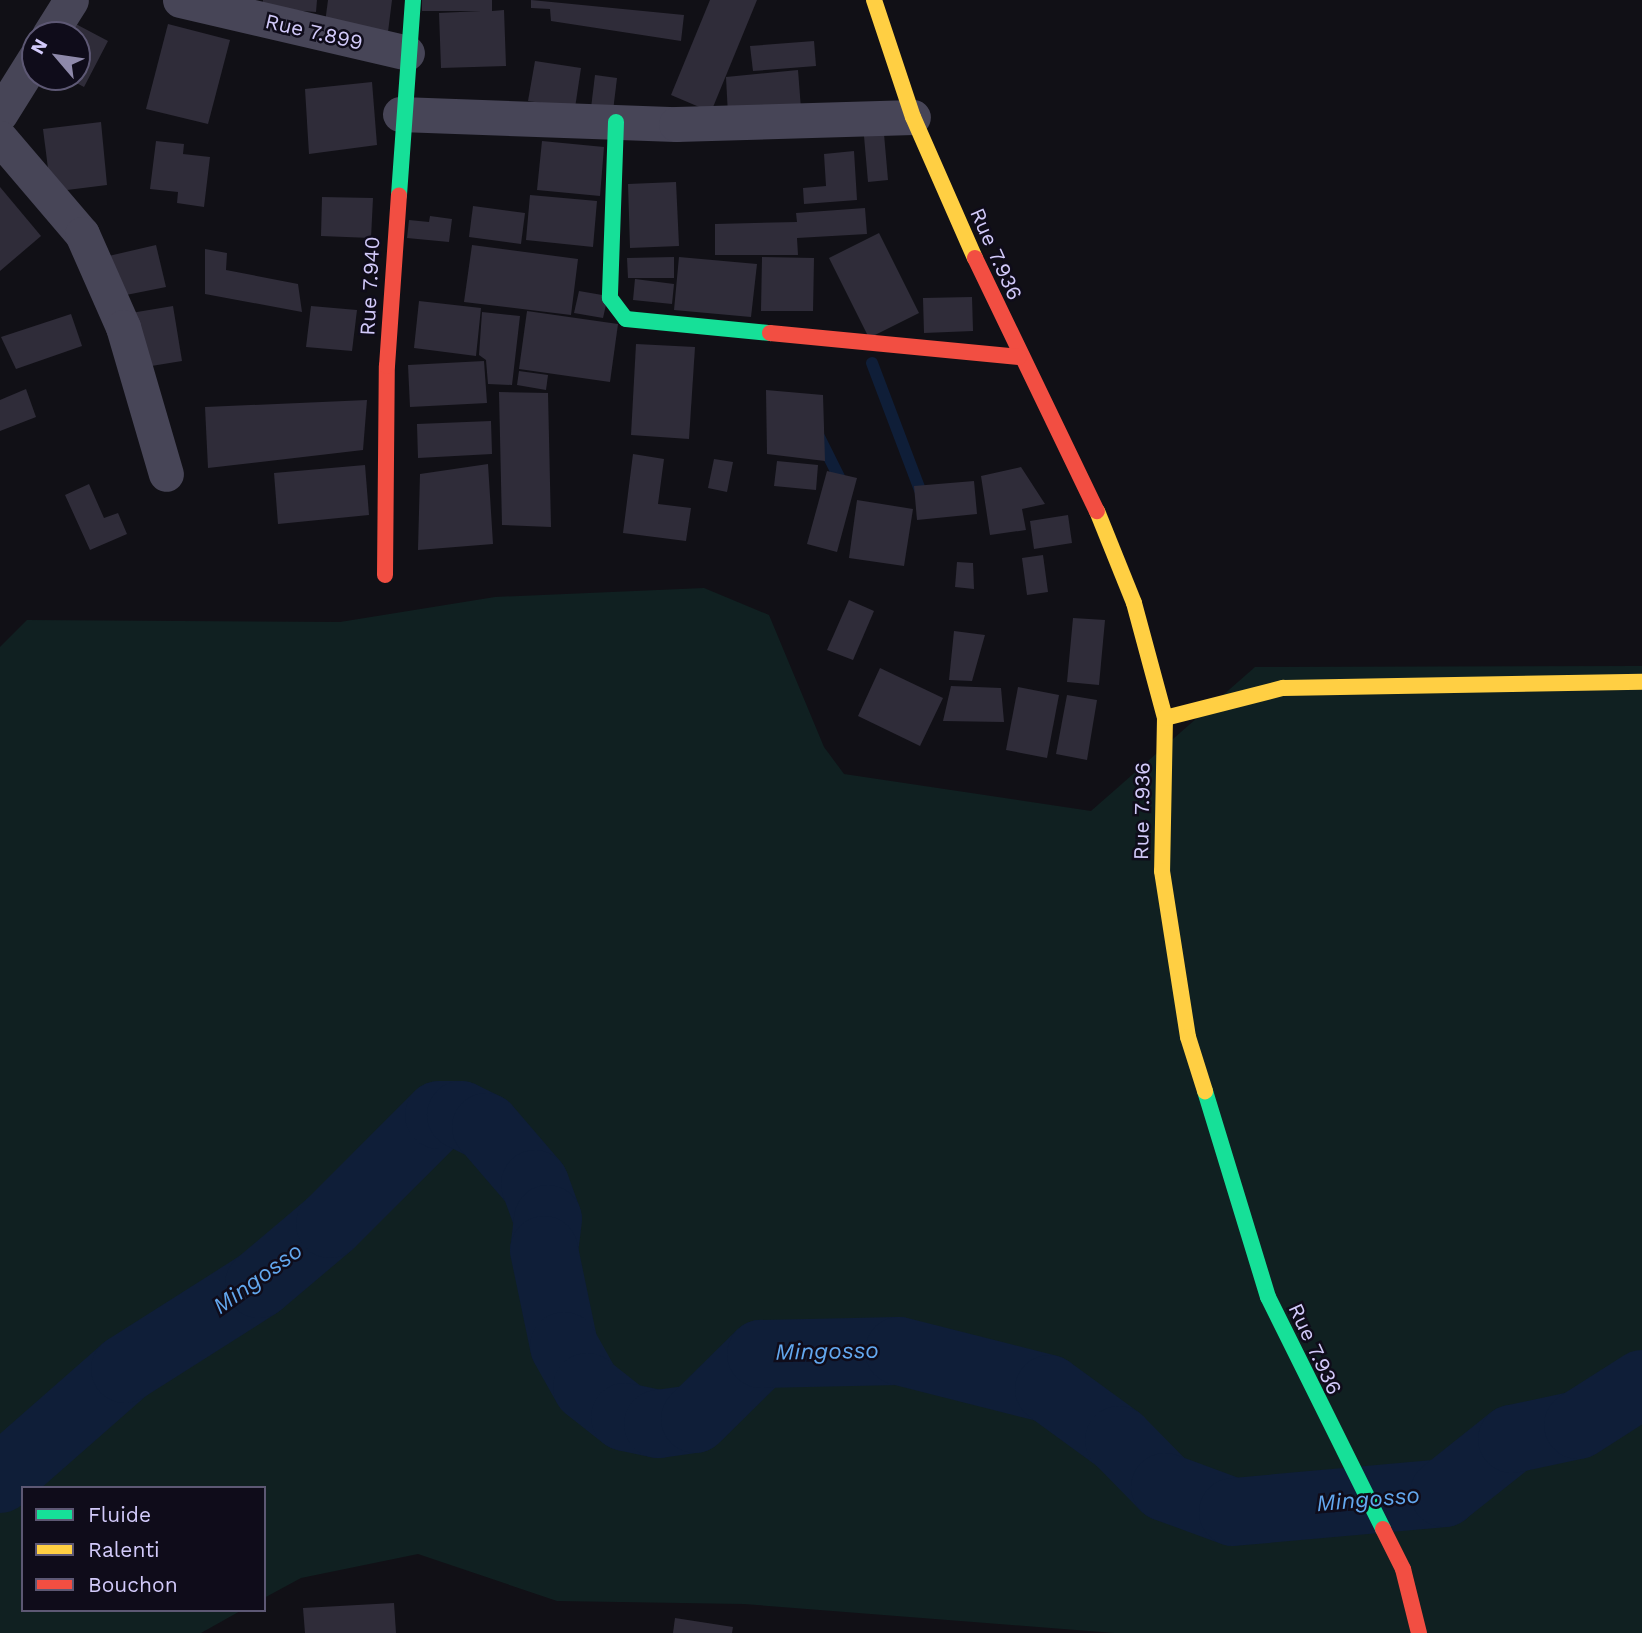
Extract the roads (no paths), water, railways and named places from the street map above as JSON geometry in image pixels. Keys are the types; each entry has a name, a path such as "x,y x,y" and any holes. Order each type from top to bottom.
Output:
{"street":[{"path":"58,21 71,0"},
{"name":"Rue 7.899","path":"180,0 407,53"},
{"name":"Rue 7.940","path":"385,575 400,114 413,0"},
{"name":"Rue 7.936","path":"874,0 912,117 1019,356 1106,529 1165,718 1163,871 1188,1037 1268,1297 1350,1457 1403,1569 1419,1633"},
{"path":"0,114 21,80"},
{"path":"400,114 616,122 912,117"},
{"path":"616,122 610,298 626,319 1019,356"},
{"path":"0,138 82,234 123,327 166,474"},
{"path":"1165,718 1283,688 1642,682"}],"waterway":[{"path":"872,363 920,490"},
{"path":"818,435 841,481"},
{"name":"Mingosso","path":"0,1479 125,1369 259,1284 330,1224 439,1115 461,1115 486,1127 535,1184 548,1219 544,1250 564,1346 587,1387 625,1417 658,1424 695,1419 761,1354 899,1351 1049,1389 1119,1440 1165,1487 1233,1512 1444,1493 1512,1439 1578,1425 1642,1384"}]}
